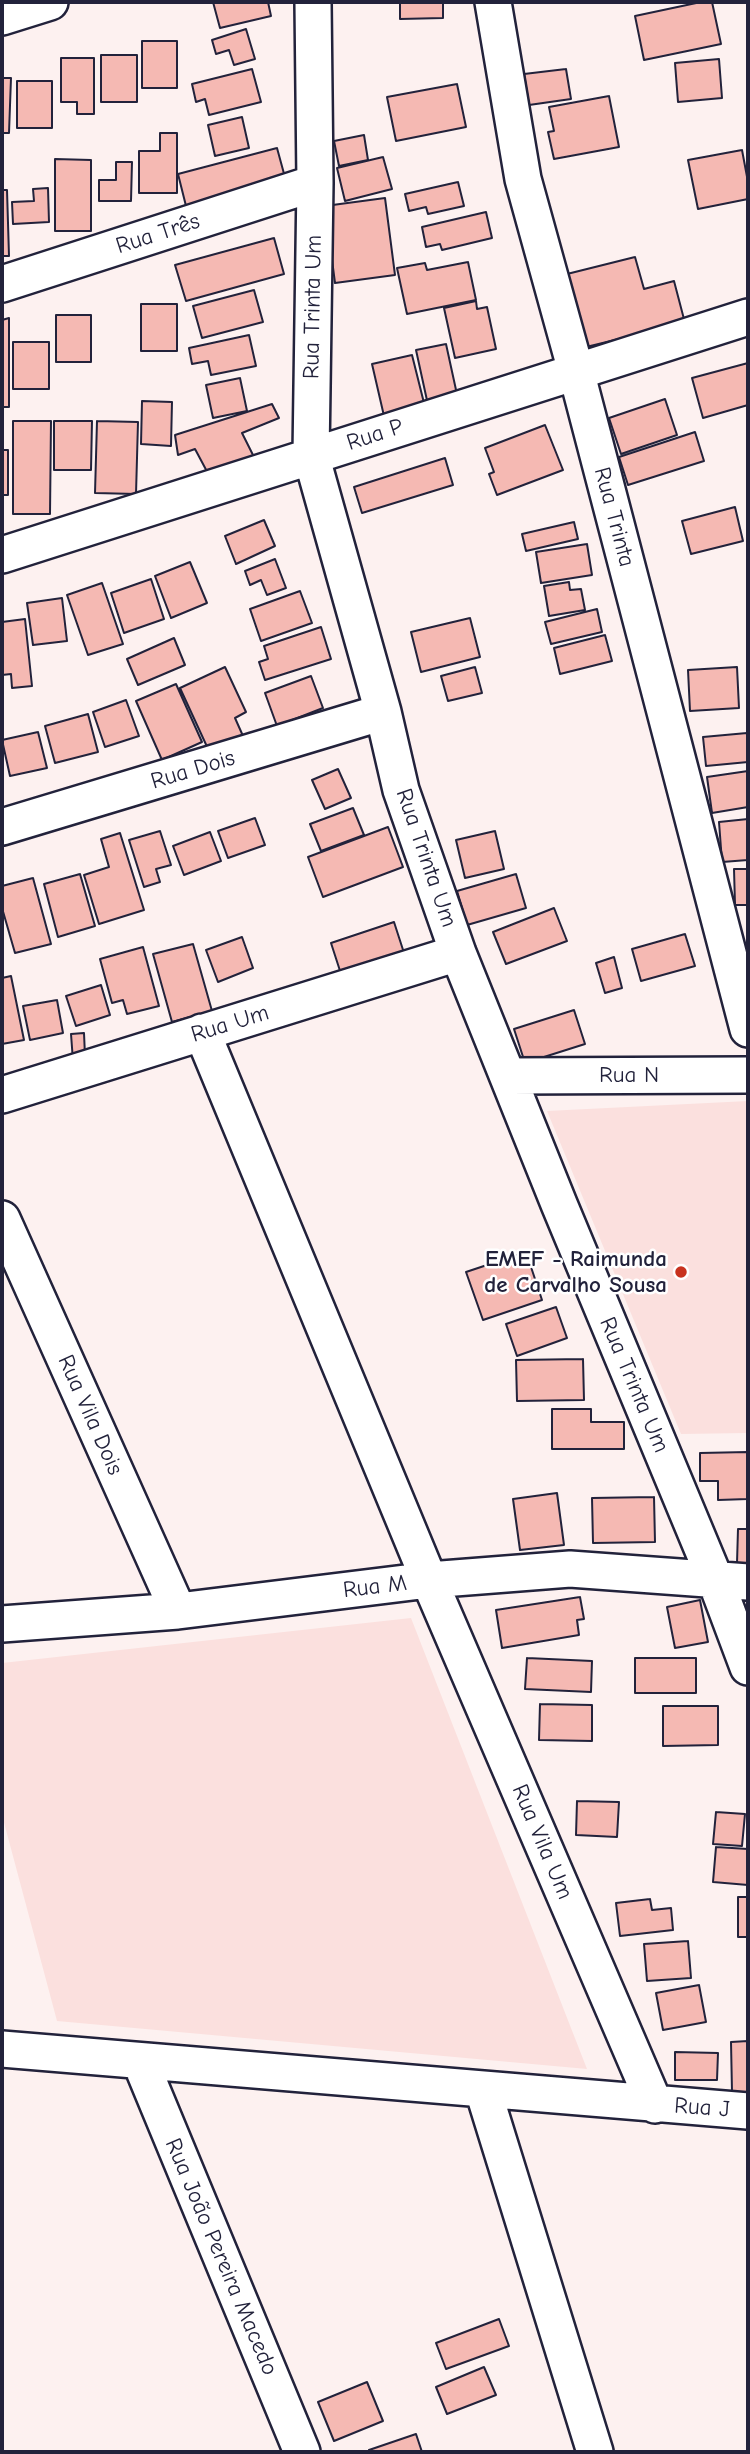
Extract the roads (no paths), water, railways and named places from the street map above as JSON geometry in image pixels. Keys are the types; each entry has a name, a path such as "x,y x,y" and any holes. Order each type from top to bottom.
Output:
{"street":[{"path":"2,17 50,2"},
{"name":"Rua Trinta Um","path":"313,2 315,183 311,455 383,712 401,790 458,953 564,1216 732,1581 748,1667"},
{"name":"Rua Trinta","path":"493,2 523,178 748,1029"},
{"name":"Rua Três","path":"2,284 315,183"},
{"name":"Rua P","path":"2,555 748,317"},
{"name":"Rua Dois","path":"2,827 383,712"},
{"name":"Rua Um","path":"2,1095 458,953"},
{"name":"Rua Vila Um","path":"202,1032 429,1580 655,2105"},
{"name":"Rua N","path":"509,1076 748,1075"},
{"name":"Rua Vila Dois","path":"2,1219 178,1611"},
{"name":"Rua M","path":"2,1624 178,1611 429,1580 570,1569 732,1581"},
{"name":"Rua J","path":"2,2049 748,2111"},
{"name":"Rua João Pereira Macedo","path":"140,2061 302,2452"},
{"path":"483,2090 595,2452"}],"place":[{"name":"EMEF - Raimunda de Carvalho Sousa","path":"681,1272"}]}
